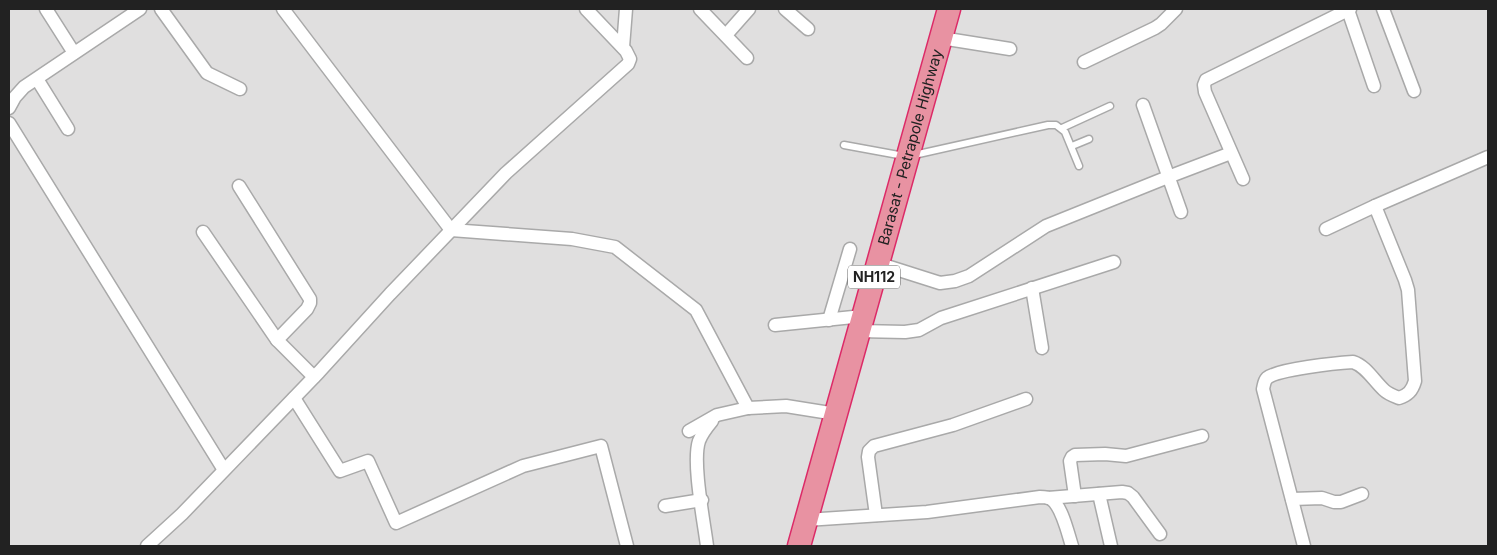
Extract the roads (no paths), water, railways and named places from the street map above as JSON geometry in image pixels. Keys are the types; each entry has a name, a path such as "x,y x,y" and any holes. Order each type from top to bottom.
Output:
{"highway":[{"name":"Barasat - Petrapole Highway","path":"799,546 949,9"}],"street":[{"path":"46,9 74,53"},
{"path":"9,108 20,91 140,9"},
{"path":"161,9 207,73 240,89"},
{"path":"283,9 451,230 572,239 615,247 696,310 748,408"},
{"path":"147,546 182,514 294,398 506,173 628,64 629,55 623,47 586,9"},
{"path":"623,47 626,9"},
{"path":"700,9 747,58"},
{"path":"726,35 749,9"},
{"path":"785,9 808,29"},
{"path":"1084,62 1144,34 1161,24 1176,9"},
{"path":"1243,179 1205,92 1204,85 1206,80 1349,9 1374,86"},
{"path":"1383,9 1414,91"},
{"path":"941,38 1010,49"},
{"path":"37,79 68,129"},
{"path":"1144,105 1180,212"},
{"path":"9,123 224,470"},
{"path":"878,263 940,284 955,281 969,276 1046,226 1232,153"},
{"path":"1326,229 1488,156"},
{"path":"239,186 310,299 307,309 277,340"},
{"path":"1304,546 1263,389 1264,382 1268,377 1276,374 1316,366 1353,362 1359,364 1386,392 1399,398 1412,390 1415,381 1407,285 1375,206"},
{"path":"203,232 277,340 314,377"},
{"path":"829,320 850,249"},
{"path":"775,325 829,320 905,332 919,330 941,318 1114,262"},
{"path":"1032,288 1042,348"},
{"path":"294,398 340,471 368,461 396,522 523,466 601,446 627,546"},
{"path":"876,515 868,457 869,451 874,446 953,425 1026,399"},
{"path":"689,431 717,415 748,408 786,406 836,414"},
{"path":"708,546 697,451 704,431 717,415"},
{"path":"1075,496 1070,461 1075,455 1105,454 1126,456 1202,436"},
{"path":"806,520 927,512 1040,497 1122,492 1128,493 1133,497 1160,534"},
{"path":"1099,494 1111,546"},
{"path":"1292,499 1322,498 1341,502 1362,494"},
{"path":"1048,498 1053,500 1058,506 1072,546"},
{"path":"665,506 702,500"}],"lane":[{"path":"1062,128 1110,106"},
{"path":"844,145 908,156 1048,125 1056,125 1066,132 1079,166"},
{"path":"1072,146 1089,139"}]}
